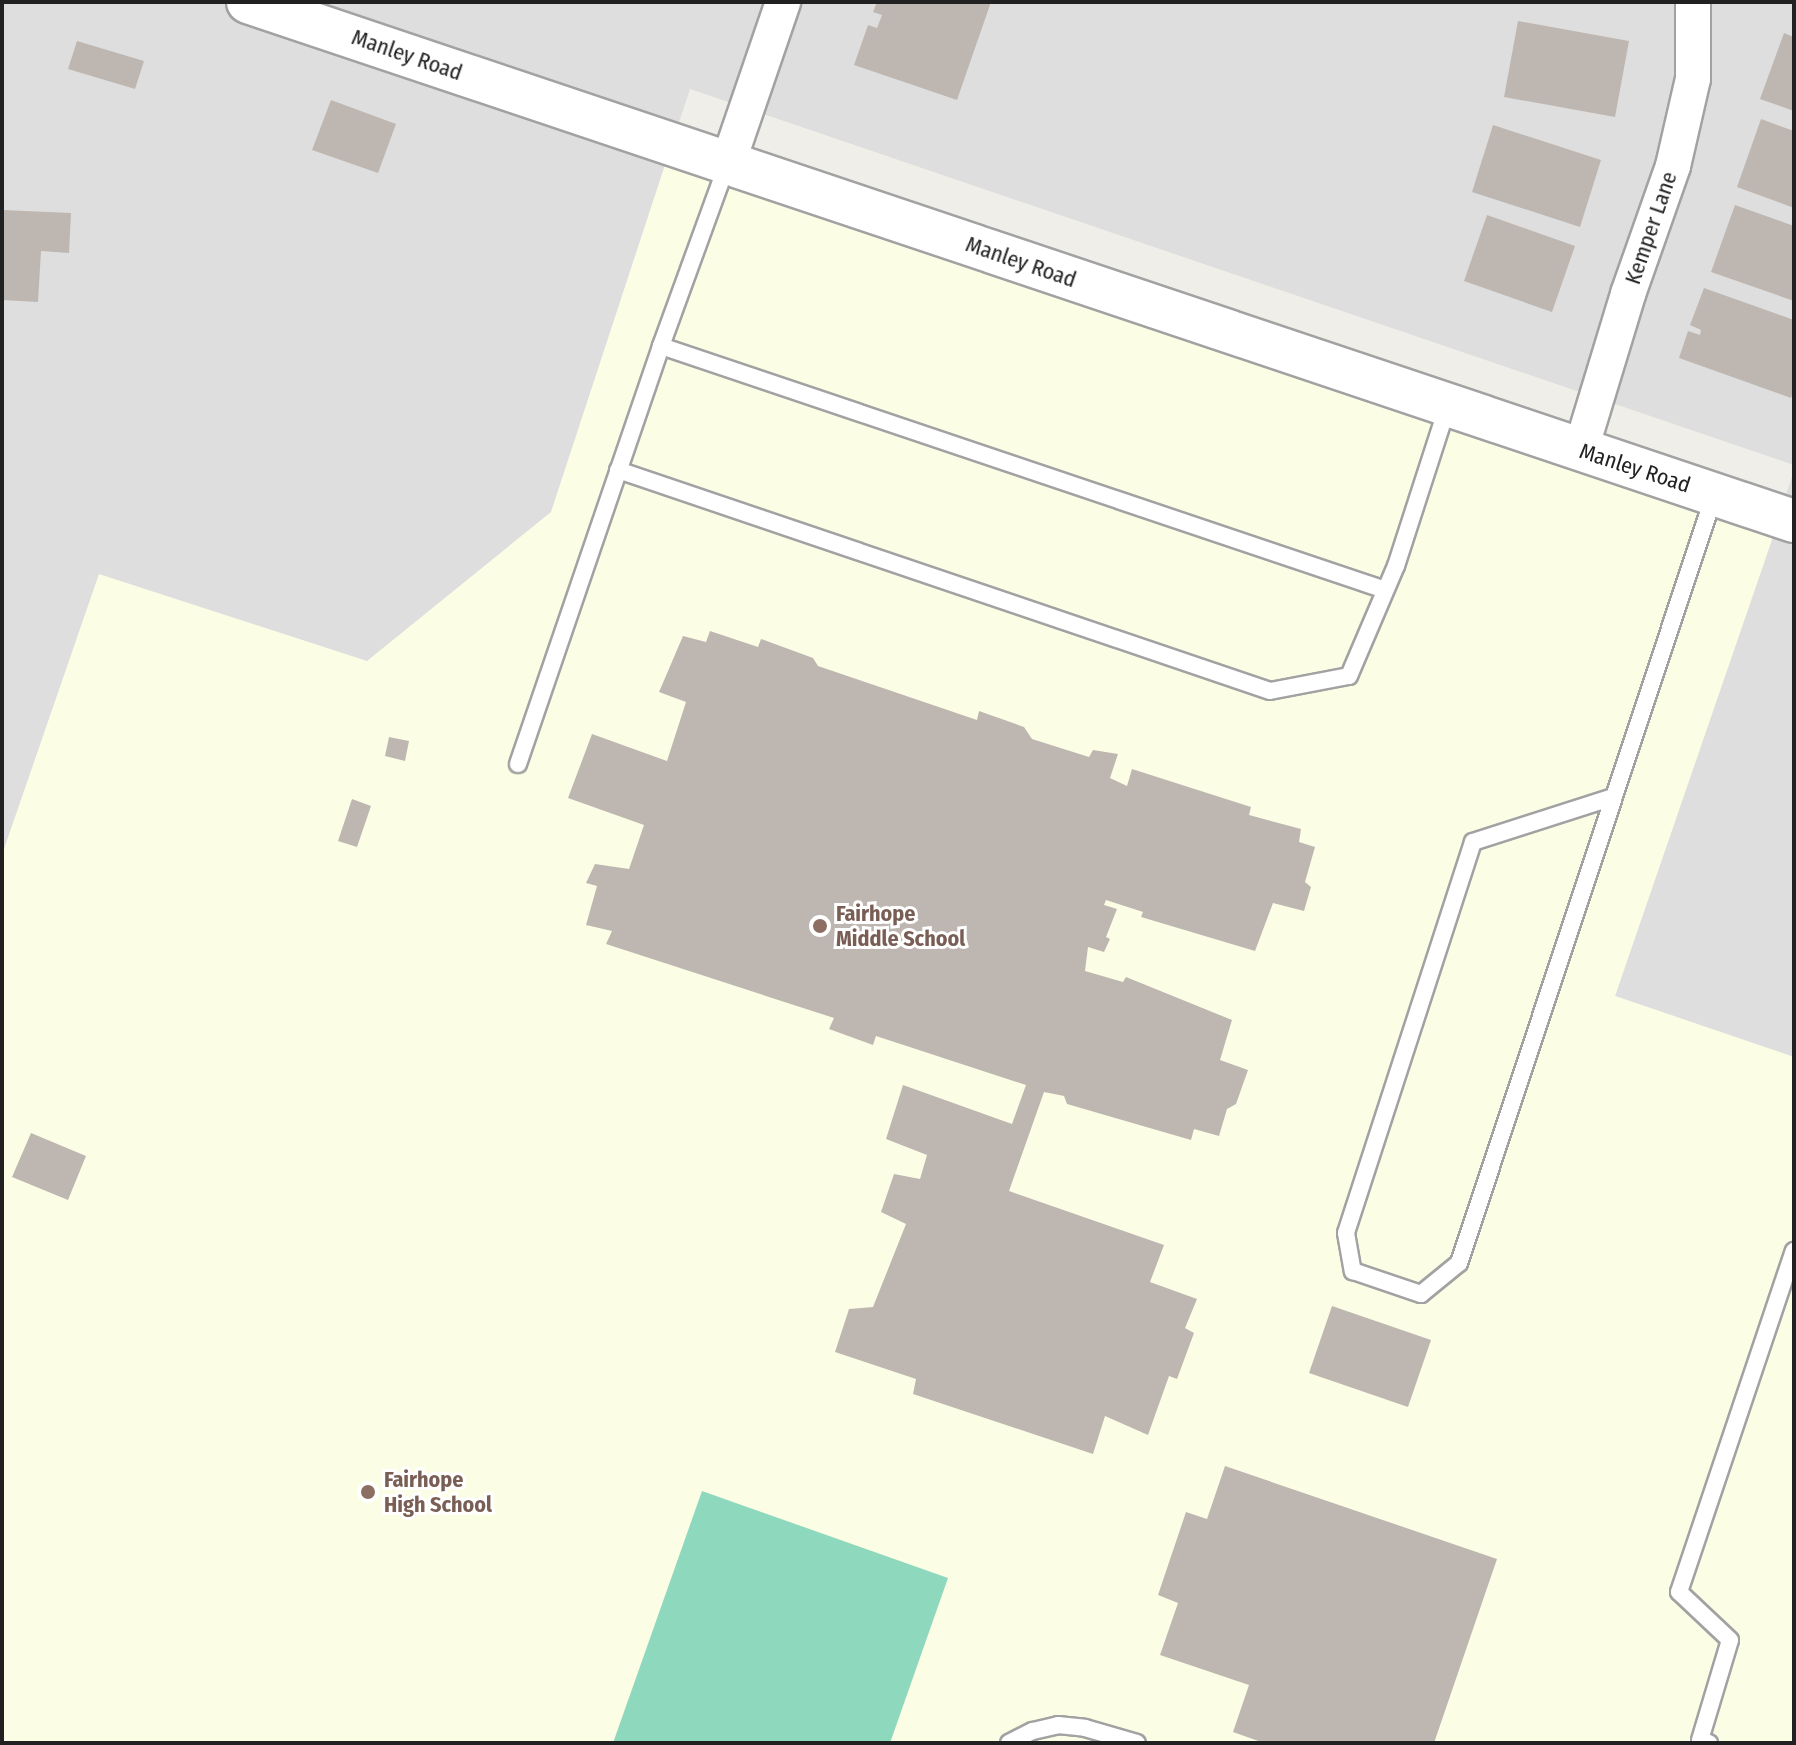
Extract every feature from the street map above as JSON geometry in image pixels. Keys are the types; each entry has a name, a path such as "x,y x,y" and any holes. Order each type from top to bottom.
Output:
{"street":[{"name":"Manley Road","path":"248,2 1794,521"},
{"path":"728,163 783,2"},
{"name":"Kemper Lane","path":"1581,449 1628,294 1673,166 1693,79 1693,2"}],"lane":[{"path":"518,764 661,346 728,163"},
{"path":"661,346 1385,590"},
{"path":"618,470 1270,691 1349,676 1385,590 1448,405"},
{"path":"1613,797 1473,842 1346,1233 1353,1271 1421,1294 1459,1263 1715,494"},
{"path":"1709,1743 1700,1740 1730,1640 1679,1592 1794,1251"},
{"path":"1009,1743 1033,1731 1058,1725 1085,1728 1137,1743"}],"shaded area":[{"path":"2,2 1794,2 1794,465 690,89 551,513 367,662 99,575 2,855"},
{"name":"Fairhope Middle School","path":"667,159 1774,534 1615,996 1794,1057 1794,1743 2,1743 2,855 99,574 367,661 551,512"},
{"path":"1794,471 1794,1057 1615,996"}],"green space":[{"path":"702,1491 948,1578 890,1743 613,1743"}],"building":[{"path":"877,2 991,2 957,100 854,65 868,25 877,28 882,15 873,12"},
{"path":"1518,21 1629,41 1615,117 1504,97"},
{"path":"1784,33 1794,37 1794,111 1760,99"},
{"path":"77,41 144,61 135,89 68,69"},
{"path":"331,100 396,124 378,173 312,150"},
{"path":"1761,119 1794,131 1794,208 1737,187"},
{"path":"1493,125 1601,160 1580,227 1472,192"},
{"path":"1735,205 1794,226 1794,301 1711,272"},
{"path":"2,210 71,213 69,253 41,251 38,302 2,300"},
{"path":"1487,215 1575,246 1552,312 1464,281"},
{"path":"1704,288 1794,320 1794,389 1791,398 1679,358 1688,331 1700,335 1701,330 1690,325"},
{"path":"710,631 758,647 761,639 813,658 818,666 977,720 979,711 1024,727 1032,739 1089,757 1093,750 1118,754 1110,778 1127,786 1132,769 1251,807 1249,815 1301,829 1299,842 1315,847 1305,882 1311,887 1304,911 1273,903 1255,951 1141,917 1143,912 1106,900 1104,905 1117,909 1106,937 1110,939 1104,952 1088,947 1085,971 1123,982 1126,977 1232,1020 1220,1060 1248,1070 1236,1104 1227,1109 1219,1136 1194,1129 1191,1140 1067,1104 1064,1096 1044,1092 1009,1191 1164,1245 1150,1282 1197,1299 1185,1328 1194,1333 1177,1379 1169,1376 1148,1435 1105,1416 1093,1454 913,1394 916,1379 835,1352 849,1309 873,1307 906,1224 881,1212 894,1174 920,1179 927,1155 886,1139 903,1085 1012,1124 1026,1085 876,1036 873,1045 829,1029 834,1018 606,944 612,931 586,925 597,886 586,883 595,864 629,869 644,825 568,798 592,734 667,761 686,702 659,692 683,636 706,642"},
{"path":"389,737 409,741 405,761 385,756"},
{"path":"352,799 371,806 357,847 338,841"},
{"path":"31,1133 86,1156 68,1200 12,1177"},
{"path":"1332,1306 1431,1340 1408,1407 1309,1373"},
{"path":"1225,1466 1497,1559 1434,1743 1264,1743 1233,1732 1249,1685 1160,1655 1178,1603 1158,1595 1186,1512 1207,1519"}],"place":[{"name":"Fairhope Middle School","path":"820,926"},
{"name":"Fairhope High School","path":"368,1492"}]}
